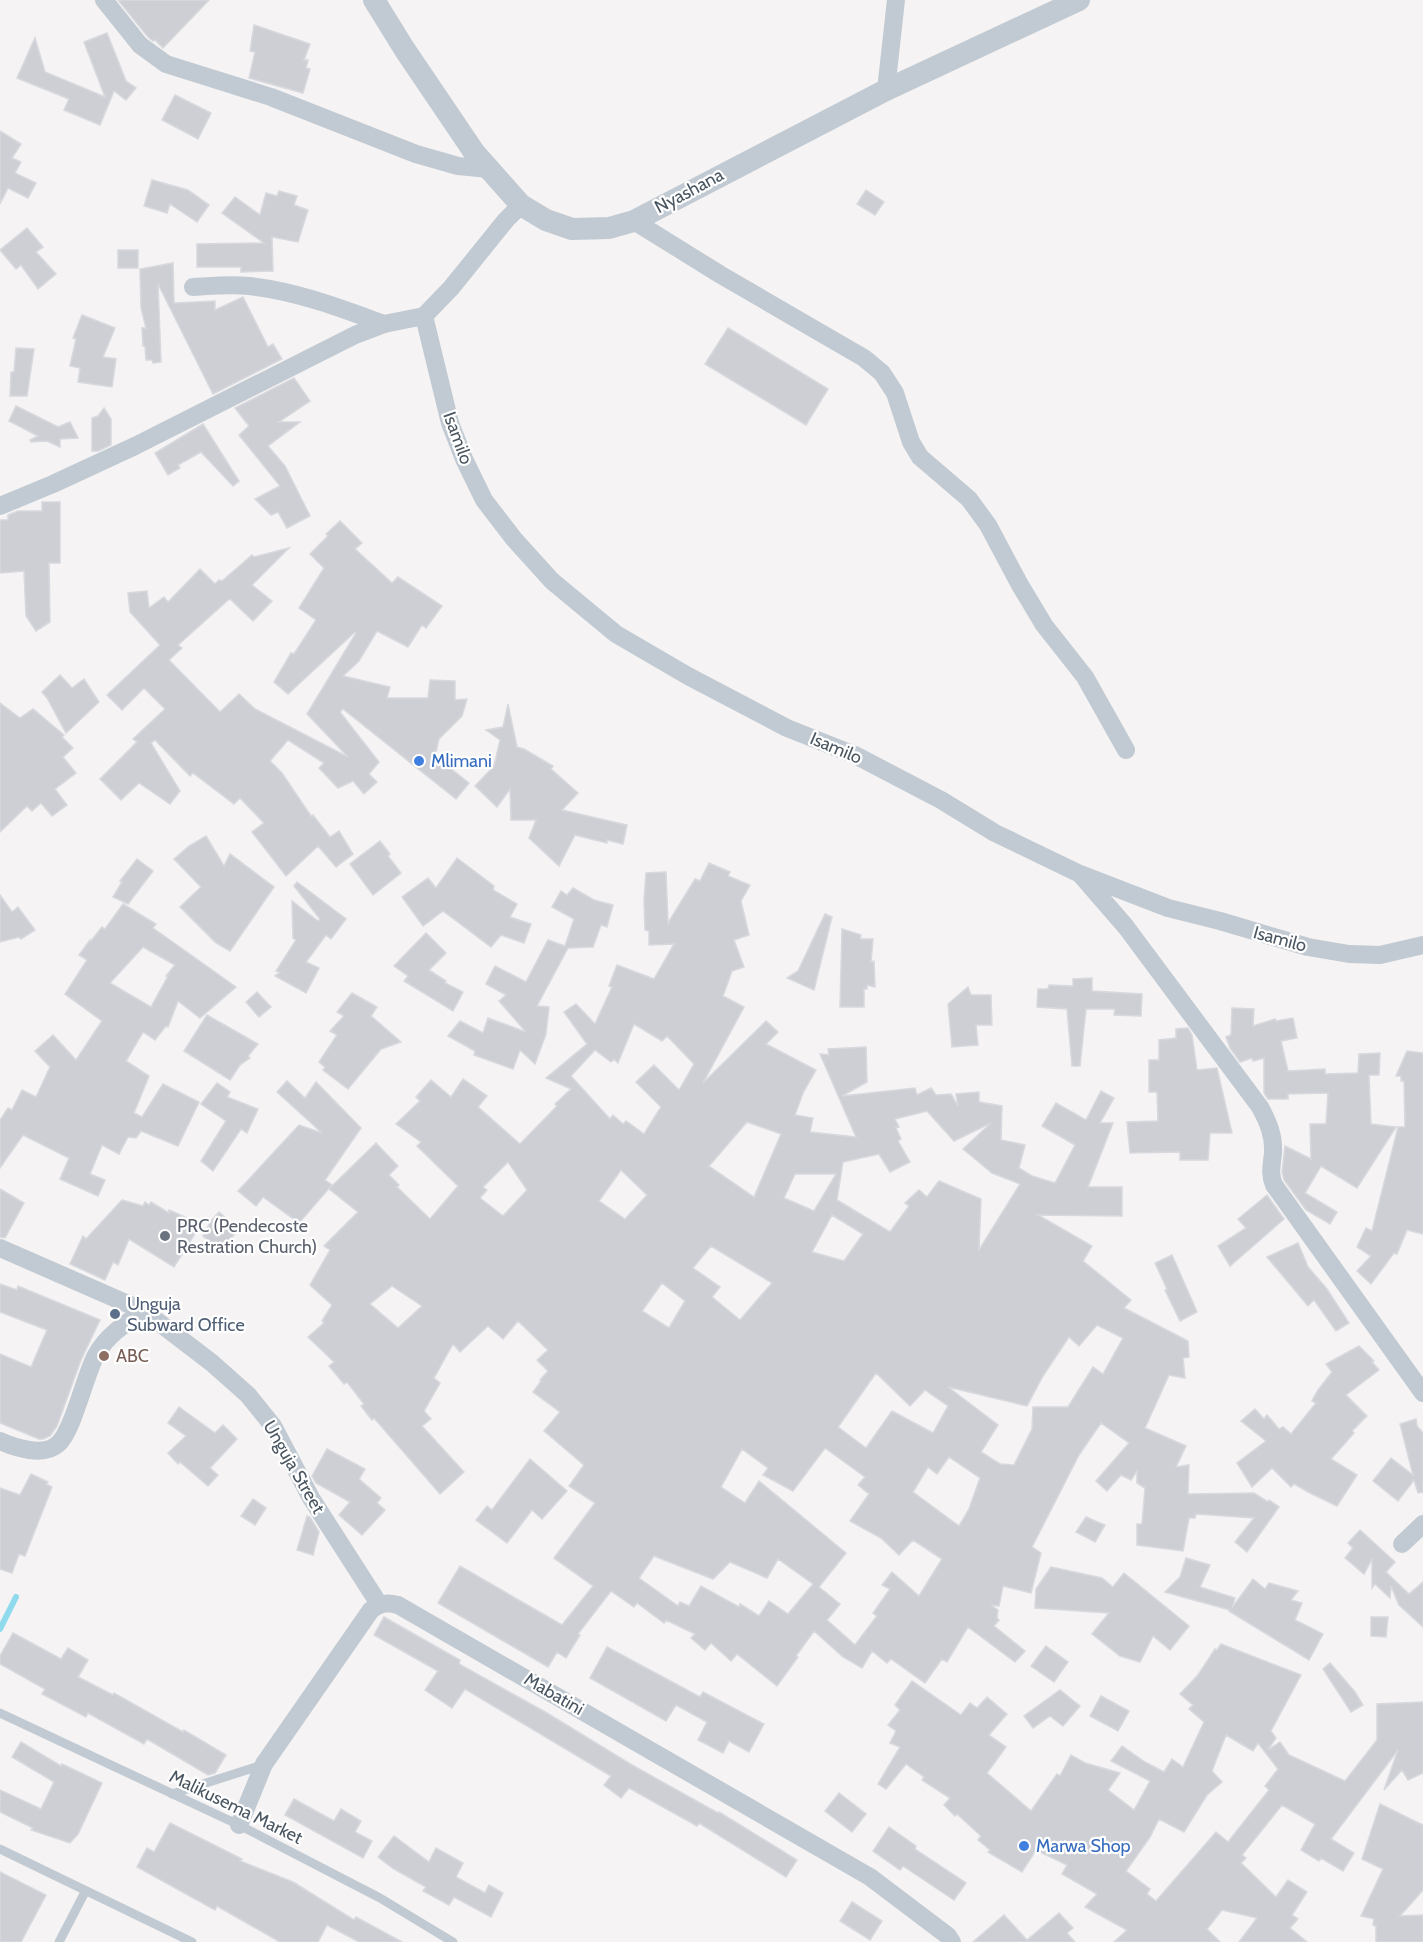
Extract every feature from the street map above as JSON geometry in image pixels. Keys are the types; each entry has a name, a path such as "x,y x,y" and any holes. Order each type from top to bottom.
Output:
{"street":[{"path":"104,0 140,45 166,64 271,97 416,154 458,166 489,169"},
{"name":"Nyashana","path":"374,0 474,152 521,205 546,220 572,229 609,228 634,220 886,90 1079,0"},
{"path":"884,0 895,8 886,90"},
{"path":"0,506 135,446 355,334 384,324 424,316 451,288 521,205"},
{"path":"634,220 721,275 864,358 882,373 895,393 911,442 920,457 969,500 988,525 1044,625 1085,677 1126,750"},
{"path":"193,287 248,286 292,294 384,324"},
{"name":"Isamilo","path":"424,316 450,423 484,500 514,539 552,581 616,634 688,676 787,728 855,755 941,800 995,833 1080,874 1168,908 1308,947 1349,954 1380,955 1423,945"},
{"path":"1080,874 1126,927 1260,1107 1269,1124 1273,1141 1270,1175 1274,1185 1423,1393"},
{"name":"Unguja Street","path":"0,1248 144,1311 212,1363 248,1395 273,1426 311,1498 379,1604"},
{"path":"0,1441 28,1450 44,1450 57,1446 66,1434 96,1354 108,1338 144,1311"},
{"path":"1402,1544 1423,1524"},
{"name":"Mabatini","path":"379,1604 390,1602 398,1605 870,1877 948,1940"},
{"path":"239,1825 264,1764 370,1610 379,1604"}],"lane":[{"name":"Malikusema Market","path":"0,1713 239,1825 381,1898 453,1942"},
{"path":"172,1794 264,1764"},
{"path":"0,1849 192,1942"},
{"path":"59,1942 85,1892"}],"building":[{"path":"118,0 209,0 163,48 148,37"},
{"path":"254,25 310,44 304,60 308,60 306,68 310,69 303,93 249,78 255,52 250,51"},
{"path":"107,33 126,81 136,88 126,100 114,91 100,125 64,110 69,99 17,78 35,38 45,72 105,97 84,42"},
{"path":"175,95 211,113 198,139 162,120"},
{"path":"0,131 21,144 12,158 21,162 15,173 36,183 28,198 8,188 0,204"},
{"path":"152,180 188,190 209,205 197,222 170,204 167,213 144,206"},
{"path":"866,190 884,202 875,215 857,204"},
{"path":"279,191 297,196 294,205 308,210 298,242 272,237 273,271 241,272 241,267 197,267 197,244 264,243 222,213 235,197 260,215 266,193 277,196"},
{"path":"27,228 43,247 36,252 56,274 38,289 21,265 16,269 0,250"},
{"path":"118,250 138,250 138,268 118,268"},
{"path":"173,263 174,303 215,301 215,310 243,297 268,347 273,344 282,359 213,394 158,284 161,362 153,363 152,360 146,360 142,328 146,328 141,308 140,269"},
{"path":"82,315 115,328 103,357 116,359 112,387 78,382 80,368 70,366 76,339 73,338"},
{"path":"728,328 828,389 806,425 705,364"},
{"path":"16,348 34,349 27,396 10,396 11,372 14,372"},
{"path":"294,378 310,401 279,422 300,422 268,446 285,466 310,516 287,528 278,512 271,515 255,499 280,486 239,435 249,426 235,408"},
{"path":"16,406 58,427 70,422 78,438 60,439 60,447 47,441 31,442 30,440 38,436 9,421"},
{"path":"104,408 111,419 111,445 98,451 92,451 92,418 98,416"},
{"path":"203,424 239,481 233,486 201,452 178,465 180,468 168,475 155,453"},
{"path":"42,502 60,502 60,563 49,563 50,622 36,631 26,616 24,571 0,573 0,520 8,520 8,515 18,511 42,511"},
{"path":"340,521 362,543 355,549 392,583 398,577 442,606 426,628 422,625 408,647 377,631 359,661 343,676 390,687 387,698 428,698 430,680 455,681 455,700 467,699 462,716 439,739 435,756 469,783 456,799 343,709 340,712 379,762 369,774 377,782 364,794 353,781 338,788 319,768 324,763 288,740 270,761 282,773 311,816 313,815 330,837 339,831 353,854 336,867 318,846 286,876 252,832 264,823 240,798 234,804 193,773 190,776 155,740 151,743 180,791 170,804 139,783 121,800 100,779 137,742 133,739 165,709 144,688 122,710 107,695 160,645 130,612 128,593 147,591 149,608 164,597 168,602 200,569 215,584 219,580 222,581 252,555 254,557 289,548 252,585 272,601 253,621 230,599 178,645 182,648 169,660 220,712 239,694 255,709 348,757 307,714 356,633 288,694 274,682 291,653 294,654 316,620 299,608 324,568 310,554"},
{"path":"60,675 72,688 84,679 99,702 66,733 42,692"},
{"path":"0,703 20,718 33,709 64,735 62,737 73,748 63,757 76,773 55,789 67,805 52,816 41,803 32,811 27,806 0,832"},
{"path":"508,704 517,747 553,766 551,769 578,793 562,810 627,825 623,844 607,840 607,843 575,835 559,866 529,838 536,820 511,820 510,789 497,807 475,786 494,766 500,740 486,730 503,727"},
{"path":"206,836 224,866 230,854 274,887 230,951 216,943 180,907 201,887 174,859 189,846"},
{"path":"380,841 401,873 373,895 350,864"},
{"path":"457,858 494,886 493,890 517,904 510,917 531,924 524,943 501,935 491,947 443,911 423,926 402,897 428,878 436,888"},
{"path":"137,859 153,871 128,904 113,897 122,882 120,881"},
{"path":"709,863 730,872 728,876 750,885 741,901 749,935 734,940 744,967 732,971 723,996 744,1007 703,1083 766,1021 778,1032 766,1044 816,1070 803,1093 795,1115 813,1118 810,1132 856,1137 820,1054 829,1055 828,1049 866,1047 867,1082 842,1096 915,1088 917,1095 931,1088 936,1095 951,1094 958,1106 956,1094 979,1092 979,1102 1002,1106 1001,1140 1025,1145 1019,1168 1032,1176 1055,1183 1075,1145 1042,1126 1056,1103 1086,1120 1101,1091 1114,1098 1100,1123 1113,1123 1088,1187 1122,1187 1122,1216 1038,1215 1092,1246 1083,1261 1131,1300 1124,1308 1188,1341 1189,1357 1183,1358 1185,1378 1169,1375 1145,1428 1186,1446 1176,1467 1189,1465 1188,1494 1254,1493 1279,1507 1247,1552 1235,1542 1254,1518 1196,1514 1195,1518 1189,1518 1183,1551 1137,1545 1137,1524 1142,1524 1145,1488 1137,1483 1137,1471 1131,1480 1121,1475 1107,1491 1096,1481 1129,1443 1101,1423 1079,1455 1032,1547 1041,1553 1031,1593 1003,1586 999,1606 991,1605 998,1610 999,1620 994,1626 1025,1651 1015,1662 968,1627 947,1662 942,1659 925,1683 891,1659 887,1663 872,1651 862,1668 843,1657 814,1631 777,1686 737,1654 731,1661 711,1643 705,1650 691,1638 695,1634 666,1620 664,1623 637,1603 634,1607 611,1591 578,1634 580,1635 566,1658 557,1652 548,1667 438,1603 460,1566 562,1625 593,1586 554,1558 595,1503 569,1486 584,1465 544,1431 560,1412 533,1392 548,1371 537,1360 548,1350 518,1321 503,1339 488,1326 460,1352 453,1344 434,1378 440,1383 424,1411 431,1419 422,1426 464,1472 440,1494 374,1418 372,1420 361,1406 364,1404 347,1382 344,1384 329,1366 334,1362 308,1337 324,1323 322,1321 332,1305 310,1285 330,1250 324,1246 358,1212 329,1189 376,1143 398,1166 389,1175 399,1185 397,1187 430,1219 458,1186 417,1146 421,1142 396,1124 420,1101 416,1097 431,1080 451,1097 463,1079 487,1096 478,1107 520,1144 571,1089 546,1078 587,1044 564,1012 576,1004 595,1024 612,987 609,986 617,965 654,979 674,944 649,945 649,931 645,930 646,873 666,872 668,923 695,879 700,881","holes":["634,1024 662,1041 667,1036 694,1064 679,1090 654,1065 636,1082 661,1107 644,1134 626,1121 623,1124 613,1115 610,1119 571,1076 595,1050 611,1062 614,1059 618,1063","927,1111 954,1141 991,1123 963,1149 992,1173 1020,1184 979,1250 981,1199 939,1181 927,1197 919,1190 905,1203 909,1206 890,1232 837,1200 843,1162 879,1154 890,1172 910,1162 898,1141 901,1139 896,1128 899,1127 895,1119","747,1122 781,1134 754,1197 709,1166","508,1162 527,1190 503,1216 480,1198 487,1190 483,1187","621,1170 647,1195 625,1219 599,1201","795,1174 836,1174 814,1211 784,1198","832,1215 863,1234 844,1261 812,1252","711,1246 772,1283 740,1320 712,1297 720,1287 693,1268","662,1283 685,1301 669,1328 642,1311","392,1286 422,1306 398,1328 370,1304","1097,1325 1123,1338 1103,1374 1093,1367 1068,1407 1033,1407 1032,1429 1014,1465 1000,1464 981,1452 998,1425 948,1387 1027,1406 1043,1376 1069,1337 1079,1346","876,1373 910,1406 925,1390 948,1406 933,1433 892,1411 866,1448 838,1427","825,1448 865,1477 858,1485 869,1494 850,1521 881,1538 899,1555 913,1540 942,1559 919,1596 892,1572 882,1585 890,1589 873,1613 877,1616 855,1645 827,1620 840,1604 819,1587 846,1553 759,1481 745,1503 721,1487 742,1449 768,1468 763,1475 793,1491","949,1457 980,1478 969,1509 959,1526 913,1492 928,1467 937,1474","654,1556 713,1579 730,1562 767,1578 778,1559 813,1584 788,1614 769,1601 759,1616 740,1604 739,1607 701,1586 689,1606 680,1602 678,1606 639,1578"]},
{"path":"297,882 346,919 331,939 326,935 306,962 319,968 306,993 275,976 280,972 276,971 296,940 293,938 292,901 318,921 320,919 294,886"},
{"path":"573,888 594,900 613,905 607,927 601,925 593,947 568,948 537,1006 549,1007 546,1034 535,1064 520,1050 513,1069 474,1055 475,1051 448,1036 460,1021 483,1033 488,1018 526,1032 499,1001 506,995 486,984 495,966 526,982 548,940 565,946 574,919 552,907 561,891 567,895"},
{"path":"0,895 12,912 18,907 35,930 21,939 19,937 0,942"},
{"path":"123,904 156,924 153,928 236,987 200,1018 178,1001 168,1027 166,1026 155,1040 143,1032 126,1061 149,1076 134,1113 142,1117 163,1084 199,1102 178,1146 141,1131 136,1138 128,1137 119,1154 102,1145 90,1174 105,1180 98,1196 60,1179 69,1158 23,1135 0,1168 0,1120 8,1108 12,1110 22,1090 36,1097 50,1067 35,1051 53,1035 76,1060 102,1021 65,994 87,960 79,955 102,927 105,929","holes":["143,947 175,965 166,976 168,976 151,1007 110,983"]},
{"path":"825,914 832,917 814,990 787,978 798,971"},
{"path":"842,929 861,935 860,939 873,939 871,962 874,961 875,987 867,985 867,989 864,989 864,1007 840,1007"},
{"path":"426,933 446,953 429,970 446,981 445,983 463,992 453,1011 404,981 408,976 394,966"},
{"path":"1092,978 1092,991 1142,994 1141,1016 1114,1015 1115,1009 1086,1009 1080,1066 1072,1066 1067,1009 1037,1007 1038,989 1048,989 1049,985 1073,986 1073,979"},
{"path":"968,987 971,995 991,995 992,1025 976,1025 978,1045 952,1047 948,1004"},
{"path":"257,992 271,1007 259,1017 246,1002"},
{"path":"352,993 377,1007 371,1016 401,1042 381,1049 348,1089 323,1070 325,1067 319,1062 337,1035 330,1031 344,1016 337,1012"},
{"path":"1232,1008 1254,1009 1253,1026 1275,1019 1276,1021 1293,1018 1297,1038 1281,1041 1288,1071 1325,1069 1325,1074 1358,1073 1359,1054 1380,1053 1379,1075 1369,1075 1371,1124 1396,1127 1357,1188 1321,1166 1305,1193 1337,1212 1330,1224 1306,1210 1284,1180 1282,1172 1285,1146 1311,1159 1310,1124 1326,1124 1328,1093 1288,1094 1288,1099 1268,1099 1264,1093 1264,1058 1253,1061 1252,1058 1240,1062 1230,1048 1226,1037 1231,1035"},
{"path":"207,1015 258,1044 248,1056 250,1058 240,1065 230,1080 184,1051"},
{"path":"1188,1028 1192,1035 1197,1070 1217,1068 1232,1133 1210,1133 1208,1160 1180,1160 1180,1152 1130,1153 1127,1122 1158,1121 1157,1092 1149,1092 1149,1060 1159,1060 1159,1040 1176,1038 1176,1029"},
{"path":"1407,1051 1423,1053 1423,1234 1407,1230 1397,1254 1394,1253 1371,1284 1357,1271 1371,1256 1357,1247 1366,1228 1372,1231 1398,1127 1405,1127 1404,1081 1401,1081 1401,1076 1396,1076"},
{"path":"287,1081 305,1098 316,1082 361,1128 325,1180 332,1185 299,1223 263,1197 256,1206 238,1191 299,1125 322,1133 277,1092"},
{"path":"217,1083 230,1092 227,1097 258,1109 247,1133 241,1129 213,1171 201,1161 226,1121 201,1104"},
{"path":"0,1189 24,1203 5,1238 0,1237"},
{"path":"1267,1195 1284,1219 1230,1266 1218,1246 1246,1228 1238,1219"},
{"path":"122,1200 143,1206 145,1202 149,1205 151,1202 169,1213 169,1210 201,1224 174,1267 129,1239 118,1265 113,1262 105,1280 70,1264 83,1236 86,1239"},
{"path":"219,1212 239,1229 221,1250 203,1236"},
{"path":"1298,1243 1308,1267 1327,1289 1349,1323 1336,1331 1314,1300 1308,1306 1267,1257"},
{"path":"1172,1255 1197,1312 1180,1321 1155,1263"},
{"path":"0,1284 17,1290 18,1286 100,1320 81,1360 57,1426 50,1436 43,1439 0,1423 0,1354 31,1367 47,1330 0,1312"},
{"path":"1359,1346 1374,1361 1372,1362 1379,1370 1346,1395 1367,1416 1352,1431 1354,1433 1331,1459 1357,1475 1337,1506 1294,1484 1291,1487 1272,1468 1252,1487 1237,1463 1266,1441 1241,1421 1255,1409 1264,1419 1267,1415 1279,1429 1283,1427 1291,1434 1316,1403 1312,1401 1332,1372 1326,1364"},
{"path":"179,1407 215,1433 223,1425 237,1439 210,1468 218,1475 208,1486 180,1462 178,1464 168,1453 186,1436 168,1423"},
{"path":"1416,1419 1417,1426 1423,1433 1423,1492 1418,1493 1414,1480 1398,1501 1373,1481 1391,1458 1413,1475 1400,1424"},
{"path":"327,1449 365,1469 359,1479 381,1498 377,1503 385,1510 362,1535 339,1515 350,1502 316,1483 312,1476"},
{"path":"530,1459 567,1491 542,1519 532,1510 507,1543 476,1520 487,1506 492,1510"},
{"path":"31,1474 48,1482 46,1484 52,1487 25,1556 19,1554 12,1573 0,1569 0,1488 20,1495"},
{"path":"253,1499 266,1508 255,1525 241,1516"},
{"path":"307,1516 319,1532 313,1555 297,1550"},
{"path":"1086,1517 1105,1525 1095,1542 1076,1532"},
{"path":"1360,1530 1395,1562 1386,1572 1409,1594 1423,1582 1423,1627 1399,1605 1391,1586 1390,1598 1375,1584 1372,1588 1372,1559 1364,1574 1345,1558 1353,1548 1348,1543"},
{"path":"1186,1558 1210,1565 1200,1587 1235,1598 1232,1608 1253,1579 1265,1589 1269,1583 1298,1591 1291,1600 1302,1603 1295,1620 1323,1634 1309,1660 1230,1610 1165,1592 1180,1577"},
{"path":"1051,1567 1102,1578 1113,1587 1124,1573 1189,1626 1170,1650 1153,1636 1140,1662 1120,1656 1092,1634 1109,1613 1035,1608 1036,1589"},
{"path":"384,1617 460,1660 459,1664 547,1713 632,1765 719,1812 797,1860 786,1877 699,1823 697,1826 629,1788 621,1798 604,1785 611,1776 465,1689 452,1708 425,1690 438,1671 374,1635"},
{"path":"1371,1617 1388,1617 1386,1637 1371,1636"},
{"path":"13,1633 61,1659 68,1648 88,1660 78,1677 113,1695 114,1693 226,1755 215,1773 208,1775 147,1739 144,1744 88,1713 86,1717 42,1694 45,1689 0,1664 0,1656"},
{"path":"1221,1644 1301,1675 1271,1731 1276,1738 1268,1750 1280,1742 1289,1755 1345,1781 1377,1740 1377,1704 1423,1702 1423,1773 1408,1780 1402,1770 1384,1790 1398,1750 1331,1839 1354,1853 1343,1871 1301,1850 1315,1824 1282,1805 1242,1855 1246,1858 1241,1863 1276,1897 1288,1880 1307,1892 1292,1915 1298,1919 1290,1928 1307,1942 1239,1942 1257,1918 1222,1910 1207,1929 1220,1942 1114,1942 1127,1930 1085,1907 1097,1894 1062,1874 1067,1865 1036,1850 1022,1872 988,1852 990,1850 978,1840 981,1836 944,1805 950,1798 922,1780 924,1777 906,1764 886,1789 878,1784 900,1747 890,1743 896,1731 888,1725 900,1710 895,1705 912,1681 961,1715 970,1703 977,1708 987,1697 1007,1714 989,1735 1006,1747 987,1773 1031,1811 1057,1774 1060,1776 1071,1755 1085,1763 1120,1773 1108,1790 1134,1810 1150,1781 1111,1761 1122,1746 1164,1772 1172,1759 1183,1767 1204,1722 1189,1709 1193,1705 1180,1694 1198,1675 1215,1649 1217,1650","holes":["1226,1735 1253,1751 1258,1743 1278,1769 1265,1786 1269,1790 1228,1842 1216,1832 1156,1901 1147,1894 1150,1889 1126,1871 1150,1837 1159,1819 1184,1832 1207,1795 1222,1782 1212,1771"]},
{"path":"1046,1646 1068,1662 1054,1682 1031,1666"},
{"path":"607,1647 700,1697 703,1692 764,1724 749,1752 729,1741 723,1753 698,1740 707,1722 676,1705 666,1721 590,1678"},
{"path":"1330,1663 1363,1705 1351,1712 1323,1669"},
{"path":"1060,1690 1080,1706 1063,1726 1050,1716 1033,1728 1024,1716"},
{"path":"1101,1696 1129,1711 1118,1731 1090,1716"},
{"path":"21,1742 61,1766 62,1764 102,1783 78,1834 70,1843 31,1830 33,1828 0,1812 0,1790 41,1809 54,1782 12,1757"},
{"path":"839,1793 866,1814 852,1832 825,1811"},
{"path":"294,1799 334,1821 341,1809 361,1821 355,1832 372,1841 363,1858 285,1815"},
{"path":"1380,1804 1423,1825 1423,1890 1400,1916 1423,1915 1423,1942 1376,1942 1374,1919 1361,1916 1383,1869 1362,1859"},
{"path":"170,1823 242,1859 240,1861 293,1882 354,1920 356,1917 402,1942 359,1942 327,1925 318,1942 280,1942 217,1906 215,1910 137,1867 147,1848 154,1852"},
{"path":"889,1827 916,1846 915,1849 966,1883 954,1900 903,1866 900,1870 873,1851"},
{"path":"394,1836 429,1862 436,1848 463,1863 456,1877 485,1893 489,1885 503,1893 491,1917 454,1897 449,1905 423,1891 426,1887 378,1857"},
{"path":"0,1872 46,1895 21,1942 0,1942"},
{"path":"852,1902 882,1921 870,1940 840,1921"},
{"path":"1059,1913 1073,1928 1067,1933 1075,1942 973,1942 1004,1915 1027,1940"}],"waterway":[{"path":"0,1629 16,1597"}],"place":[{"name":"Mlimani","path":"419,761"},
{"name":"PRC (Pendecoste Restration Church)","path":"165,1236"},
{"name":"Unguja Subward Office","path":"115,1314"},
{"name":"ABC","path":"104,1356"},
{"name":"Marwa Shop","path":"1024,1846"}]}
